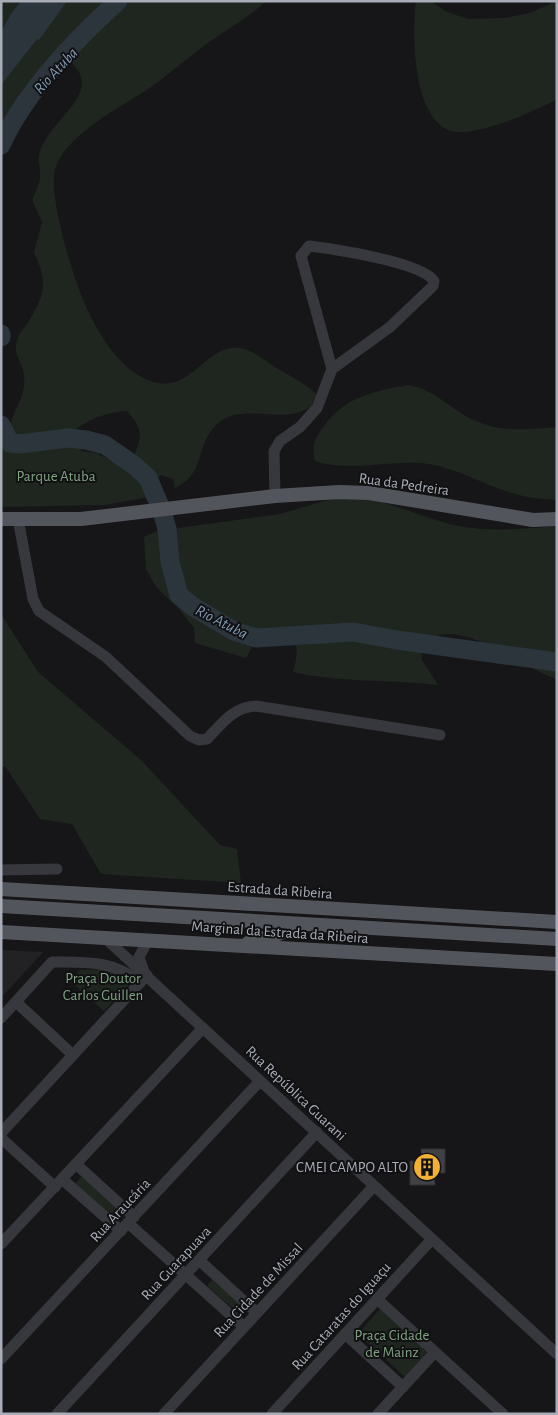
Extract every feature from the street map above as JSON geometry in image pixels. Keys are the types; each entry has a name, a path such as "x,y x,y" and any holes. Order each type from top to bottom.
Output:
{"main road":[{"name":"Rua da Pedreira","path":"1,519 81,519 275,496 339,492 369,493 514,518 557,519"},
{"name":"Estrada da Ribeira","path":"1,889 557,922"},
{"path":"1,906 557,939"},
{"path":"241,946 305,925"},
{"name":"Marginal da Estrada da Ribeira","path":"1,932 557,964"}],"street":[{"path":"275,496 274,451 280,441 300,427 317,408 332,369 390,327 433,286 434,281 430,275 415,268 330,248 309,246 304,250 302,256 332,369"},
{"path":"18,519 33,599 39,611 106,657 190,736 199,740 206,739 236,710 245,706 256,706 440,735"},
{"path":"1,870 57,869"},
{"name":"Rua República Guarani","path":"105,938 143,979 203,1028 557,1354"},
{"path":"1,1134 143,979 139,957 146,944 152,940"},
{"path":"1,1018 52,962 102,963 143,979"},
{"path":"16,1002 73,1055"},
{"path":"1,1244 203,1028"},
{"name":"Rua Araucária","path":"1,1359 260,1081"},
{"name":"Rua Guarapuava","path":"61,1413 316,1132"},
{"path":"1,1138 58,1183 128,1223"},
{"path":"76,1164 128,1223 244,1327"},
{"name":"Rua Cidade de Missal","path":"164,1414 374,1186"},
{"name":"Rua Cataratas do Iguaçu","path":"272,1414 432,1239"},
{"path":"199,1260 257,1313"},
{"path":"377,1299 504,1414"},
{"path":"345,1334 403,1387"},
{"path":"378,1414 435,1352"}],"shaded area":[{"path":"21,1 67,1 39,40 37,39 1,85 1,32"},
{"path":"1,950 43,952 1,998"}],"green space":[{"name":"Parque Atuba","path":"1,1 266,1 151,87 84,131 72,142 56,166 54,178 55,194 62,234 84,302 112,351 133,372 145,379 158,383 179,381 221,351 231,348 243,349 260,357 316,394 311,407 298,413 245,414 225,418 210,432 192,475 175,488 173,479 161,475 148,487 151,493 150,497 105,505 1,507 1,446 4,446 2,441 9,431 24,388 23,370 16,353 16,345 20,334 41,298 43,282 42,273 34,253 42,222 32,200 40,178 39,155 45,141 74,103 80,91 82,79 76,67 60,54 20,100 23,103 15,115 1,126","holes":["127,411 134,419 140,433 140,439 128,469 96,453 82,451 76,445 68,442 71,435 77,429 92,419 110,413"]},
{"path":"416,1 431,1 445,11 468,19 504,18 530,13 557,1 557,99 519,117 487,128 458,132 448,130 436,121 427,107 421,90 415,52"},
{"path":"408,385 427,391 467,417 486,425 506,429 557,427 557,500 515,494 440,466 429,464 400,463 343,466 315,461 313,451 316,438 332,416 341,408 372,393"},
{"path":"338,497 367,499 446,523 473,528 501,529 557,526 557,679 541,673 470,637 452,634 436,636 421,645 422,660 438,685 329,678 293,672 297,653 296,648 293,639 284,628 270,629 265,632 256,641 246,658 195,643 194,628 179,609 156,587 146,569 144,537 157,531 280,514"},
{"path":"1,614 38,672 141,760 220,845 237,849 241,883 101,874 72,824 40,819 5,766 1,768"},
{"name":"Praça Doutor Carlos Guillen","path":"104,969 132,981 104,1011 70,981 80,970"},
{"path":"84,1174 127,1213 116,1225 73,1186"},
{"path":"212,1280 240,1304 235,1310 207,1286"},
{"name":"Praça Cidade de Mainz","path":"380,1309 427,1352 405,1377 358,1334"}],"building":[{"name":"CMEI CAMPO ALTO","path":"421,1149 445,1149 445,1173 434,1173 435,1185 410,1185 410,1161 422,1161"}],"waterway":[{"name":"Rio Atuba","path":"1,145 11,125 37,86 85,32 118,1"},
{"name":"Rio Atuba","path":"1,425 10,443 19,444 68,438 86,440 105,445 135,466 148,478 162,511 167,529 170,562 179,595 192,606 234,631 256,638 353,632 397,640 557,662"}],"place":[{"name":"CMEI CAMPO ALTO","path":"427,1167"}]}
